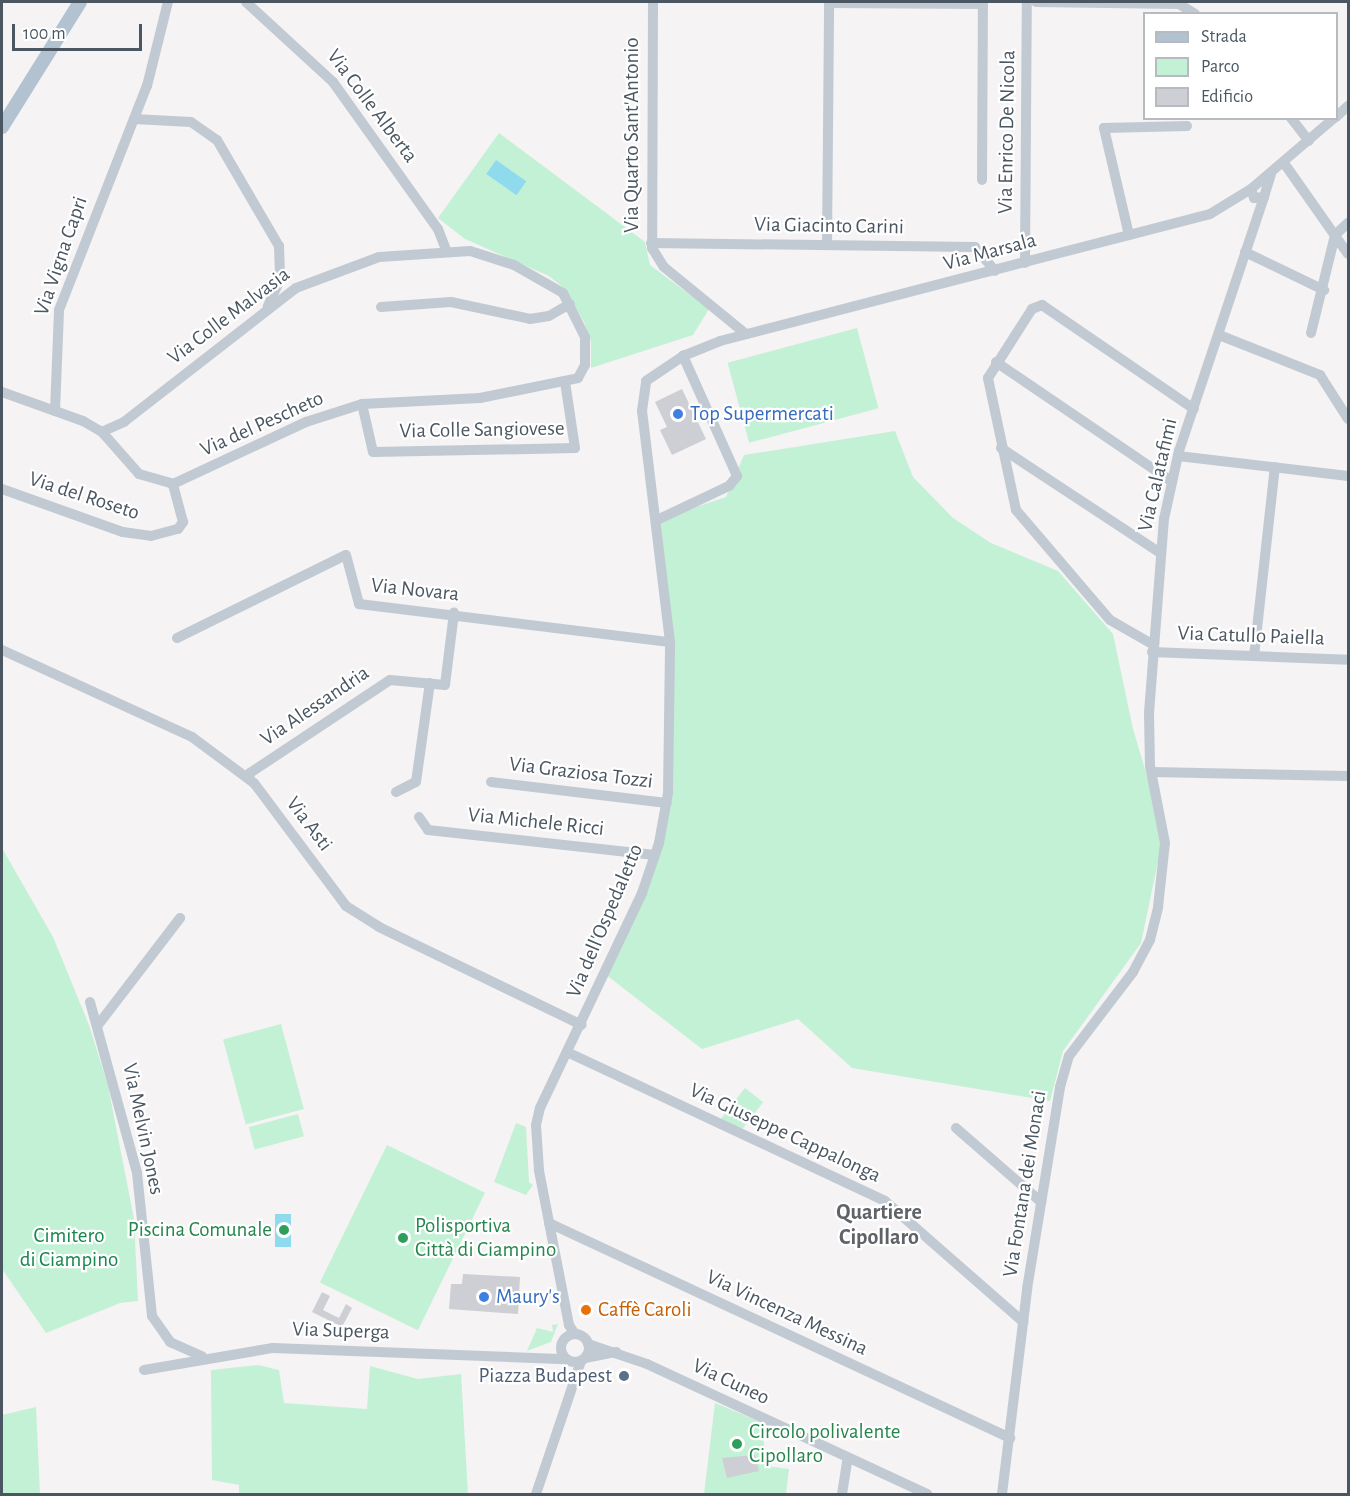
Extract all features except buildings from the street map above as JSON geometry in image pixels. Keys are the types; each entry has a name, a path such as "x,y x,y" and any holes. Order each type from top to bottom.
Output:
{"main road":[{"path":"2,127 80,2"}],"street":[{"path":"168,2 159,51 134,119 191,122 206,130 223,148 279,246 280,280 268,307"},
{"name":"Via Colle Alberta","path":"246,2 333,82 438,229 446,250"},
{"name":"Via Quarto Sant'Antonio","path":"653,2 651,243 664,267 746,334"},
{"path":"826,245 830,2 983,3 982,180"},
{"name":"Via Enrico De Nicola","path":"1025,263 1027,2"},
{"path":"1036,2 1150,9 1179,4 1192,12"},
{"name":"Via Vigna Capri","path":"55,411 59,310 134,119"},
{"path":"1293,120 1310,141"},
{"path":"1333,120 1284,163 1348,254"},
{"path":"1129,235 1104,128 1187,126"},
{"name":"Via Calatafimi","path":"1158,906 1165,843 1152,772 1152,648 1160,553 1172,481 1178,456 1245,252 1256,195 1271,174 1284,163"},
{"name":"Via Marsala","path":"746,334 1215,213 1240,198 1256,195"},
{"path":"1311,333 1324,290 1335,235 1348,223"},
{"name":"Via Giacinto Carini","path":"651,243 976,247 995,271"},
{"name":"Via Colle Malvasia","path":"102,432 124,422 268,307 308,282 362,261 446,250 470,251 514,265 550,282 570,304 586,350 584,372 565,382"},
{"path":"1245,252 1324,290"},
{"path":"381,307 451,302 530,319 549,316 570,304"},
{"path":"1172,481 996,362 1032,309 1045,306 1194,409"},
{"name":"Via dell'Ospedaletto","path":"572,1330 549,1223 536,1125 655,855 667,802 672,742 670,642 642,397 651,376 683,356 746,334"},
{"path":"1219,335 1320,375 1348,419"},
{"path":"657,520 729,486 737,476 683,356"},
{"name":"Via Catullo Paiella","path":"996,362 988,384 1011,498 1022,517 1110,620 1152,648 1348,660"},
{"name":"Via del Pescheto","path":"173,484 306,422 362,404 480,398 565,382"},
{"name":"Via Colle Sangiovese","path":"362,404 373,452 576,448 565,382"},
{"path":"2,392 55,411 102,432 134,470 173,484"},
{"path":"1001,448 1160,553"},
{"path":"1178,456 1348,476"},
{"path":"1254,656 1275,467"},
{"name":"Via del Roseto","path":"2,489 123,532 151,536 178,529 183,522 173,484"},
{"name":"Via Novara","path":"177,638 346,555 358,603 454,613 670,642"},
{"path":"396,792 416,783 430,684 446,683 454,613"},
{"name":"Via Asti","path":"2,650 192,737 249,779 348,907 582,1024"},
{"name":"Via Alessandria","path":"249,779 250,773 390,680 430,684"},
{"path":"1152,772 1348,776"},
{"name":"Via Graziosa Tozzi","path":"491,782 667,802"},
{"name":"Via Michele Ricci","path":"419,818 428,830 655,855"},
{"name":"Via Fontana dei Monaci","path":"1002,1494 1023,1322 1041,1202 1069,1056 1133,972 1150,940 1158,906"},
{"path":"98,1025 180,918"},
{"name":"Via Melvin Jones","path":"90,1002 137,1173 152,1316 170,1342 205,1357"},
{"name":"Via Giuseppe Cappalonga","path":"567,1052 885,1201 1023,1322"},
{"path":"956,1128 1041,1202"},
{"name":"Via Vincenza Messina","path":"549,1223 1010,1438"},
{"path":"536,1494 569,1391 588,1344 572,1330 563,1341 538,1358"},
{"path":"563,1341 568,1360 569,1391"},
{"name":"Via Cuneo","path":"588,1344 616,1352 927,1494"},
{"name":"Via Superga","path":"144,1370 258,1348 311,1348 583,1360"},
{"path":"583,1360 616,1352"},
{"path":"842,1494 847,1462"}],"green space":[{"path":"499,133 645,242 650,265 709,309 693,335 591,368 591,342 584,322 564,288 549,276 465,239 438,218"},
{"path":"857,328 878,408 749,443 728,363"},
{"path":"895,431 913,477 953,518 991,543 1058,571 1113,634 1133,729 1164,833 1141,943 1063,1051 1050,1101 852,1068 798,1019 702,1049 605,974 655,855 672,742 657,520 726,497 744,455"},
{"name":"Cimitero di Ciampino","path":"2,848 53,937 89,1025 108,1086 134,1219 138,1301 120,1303 46,1333 2,1269"},
{"path":"281,1024 304,1109 246,1125 223,1040"},
{"path":"745,1088 763,1102 739,1133 721,1119"},
{"path":"298,1114 304,1136 255,1149 249,1127"},
{"path":"516,1123 526,1127 529,1182 533,1185 526,1195 494,1182"},
{"name":"Polisportiva Città di Ciampino","path":"387,1145 485,1193 418,1330 320,1283"},
{"path":"558,1324 551,1342 527,1351 537,1328 553,1332 552,1325"},
{"path":"258,1365 279,1370 284,1403 367,1409 370,1366 418,1379 461,1374 468,1494 239,1494 239,1485 212,1480 211,1370"},
{"name":"Circolo polivalente Cipollaro","path":"715,1403 761,1422 767,1466 789,1469 786,1494 704,1494"},
{"path":"36,1407 40,1494 2,1494 2,1415"}],"water":[{"path":"496,160 526,181 517,195 486,174"},
{"name":"Piscina Comunale","path":"275,1214 291,1214 291,1247 275,1247"}],"place":[{"name":"Top Supermercati","path":"678,414"},
{"name":"Piscina Comunale","path":"284,1230"},
{"name":"Polisportiva Città di Ciampino","path":"403,1238"},
{"name":"Maury's","path":"484,1297"},
{"name":"Caffè Caroli","path":"586,1310"},
{"name":"Piazza Budapest","path":"624,1376"},
{"name":"Circolo polivalente Cipollaro","path":"737,1444"}],"district":[{"name":"Quartiere Cipollaro","path":"879,1224"}]}
